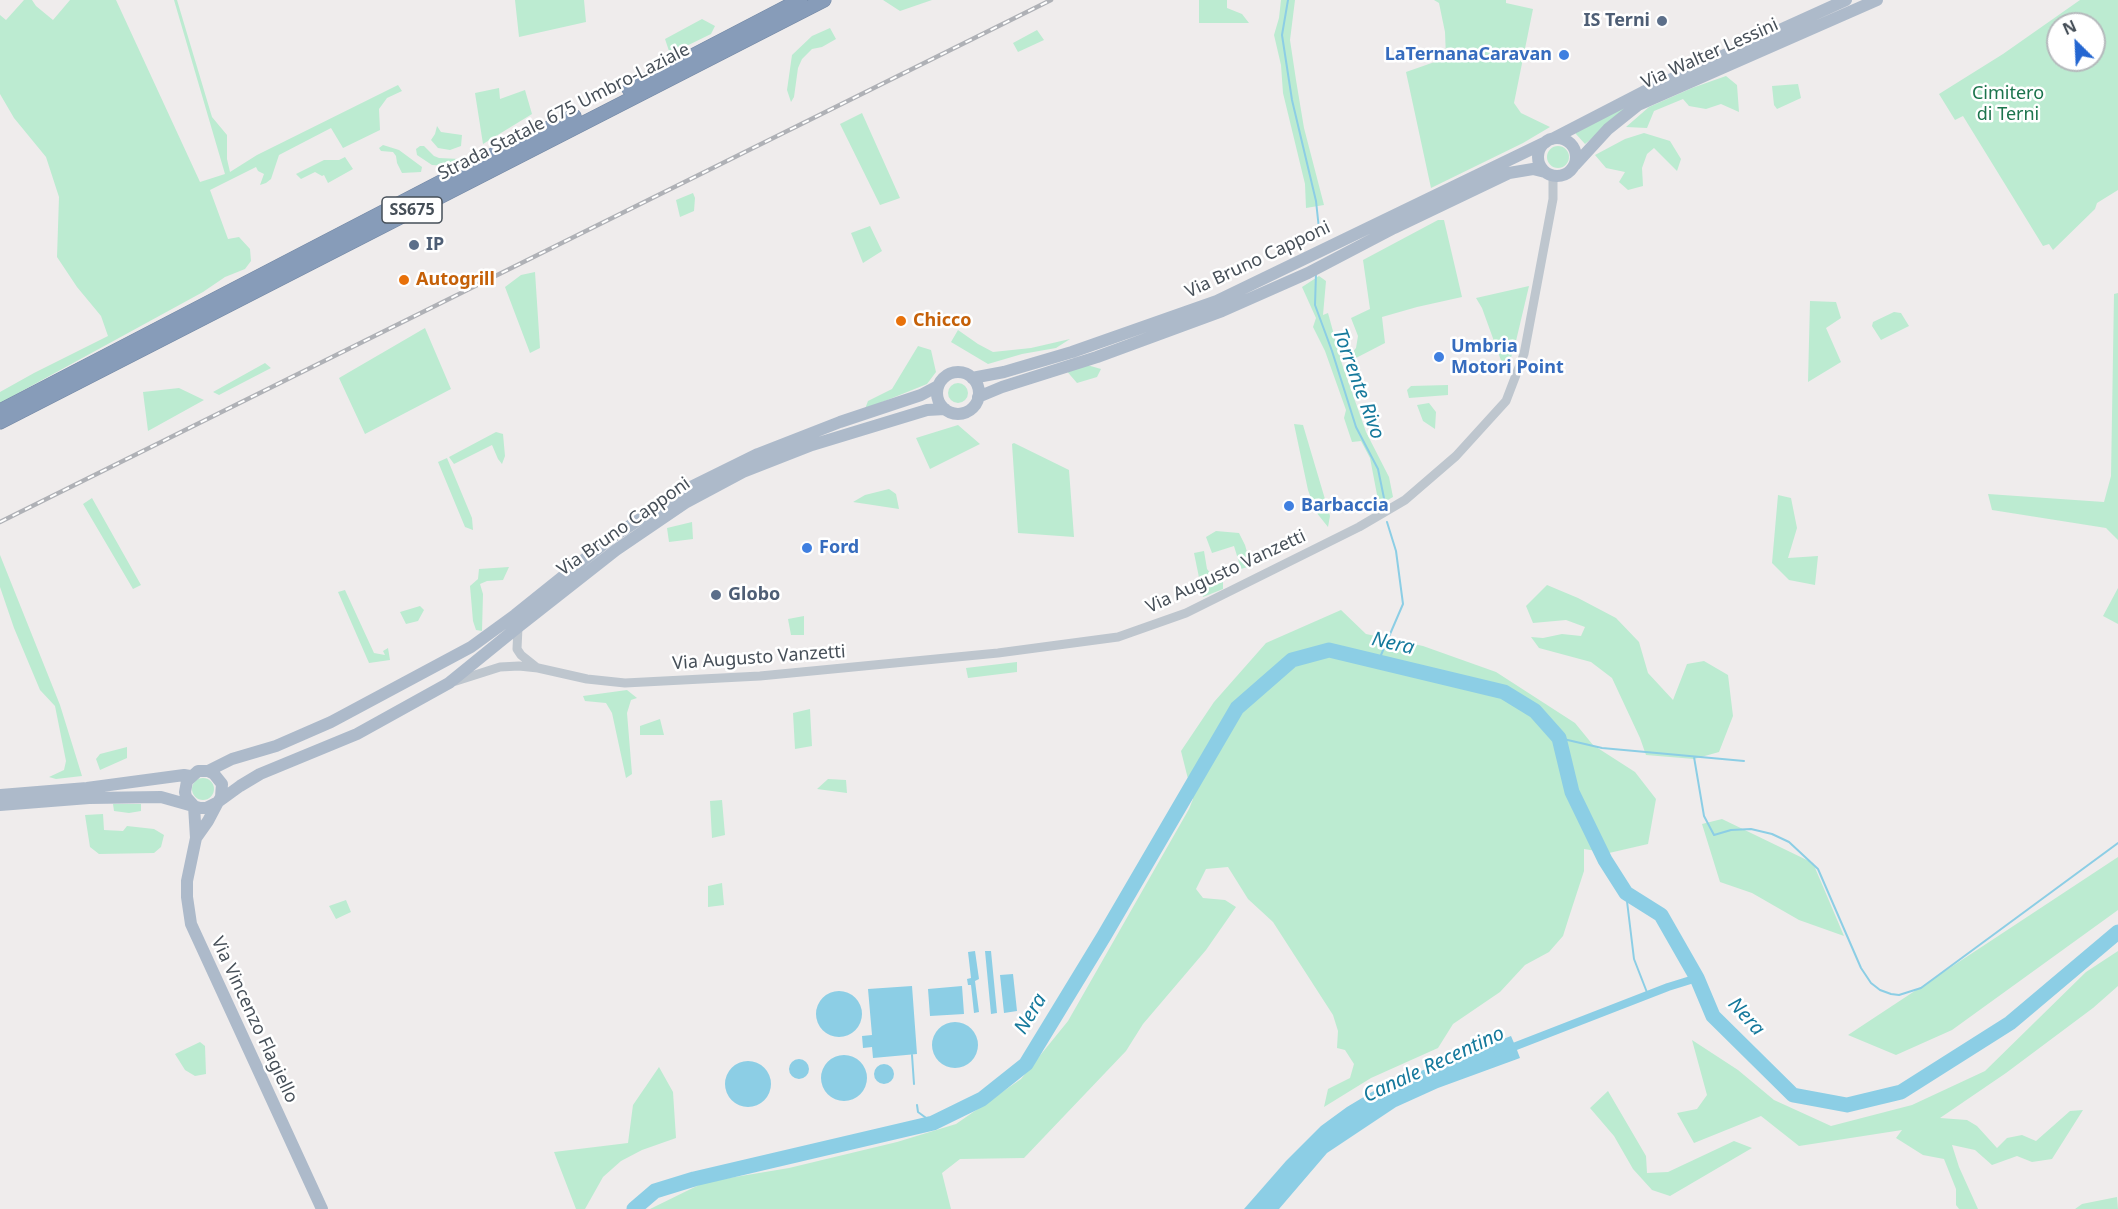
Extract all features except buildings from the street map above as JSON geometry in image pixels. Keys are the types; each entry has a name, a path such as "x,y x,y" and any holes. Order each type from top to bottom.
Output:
{"highway":[{"name":"Strada Statale 675 Umbro-Laziale","path":"0,411 495,154 613,98 800,0"},
{"name":"Strada Statale 675 Umbro-Laziale","path":"0,422 824,0"}],"main road":[{"name":"Via Walter Lessini","path":"1549,140 1643,92 1846,0"},
{"name":"Via Walter Lessini","path":"1575,165 1608,129 1638,105 1877,0"},
{"path":"1564,139 1574,147 1575,165 1566,174 1549,174 1539,163 1539,151 1549,140 1564,139"},
{"name":"Via Bruno Capponi","path":"208,771 232,759 276,746 331,722 442,663 515,615 634,522 683,491 758,454 840,422 921,395 938,386 945,377 951,374 963,373 972,378 1004,372 1072,352 1217,301 1549,140"},
{"name":"Via Bruno Capponi","path":"218,802 260,774 357,734 449,683 616,550 685,503 743,472 812,445 927,410 945,409 951,412 964,412 973,407 978,397 1002,387 1097,357 1222,310 1308,273 1394,228 1509,173 1533,169 1549,174"},
{"path":"972,378 978,387 978,397"},
{"path":"938,386 938,398 945,409"},
{"path":"442,663 451,670 449,683"},
{"path":"0,806 89,798 161,798 194,806 206,808 218,802 222,790 222,784 214,774 208,771 198,771 190,776 185,792 186,797 194,806"},
{"path":"0,795 190,776"},
{"name":"Via Vincenzo Flagiello","path":"196,838 218,802"},
{"name":"Via Vincenzo Flagiello","path":"194,806 196,838 187,881 191,924 322,1209"}],"street":[{"name":"Via Augusto Vanzetti","path":"449,683 500,667 538,668 587,679 625,683 750,677 998,653 1118,637 1186,613 1359,527 1405,500 1456,456 1506,401 1524,354 1553,199 1549,174"},
{"path":"518,627 517,649 538,668"}],"green space":[{"path":"24,0 32,0 53,20 70,0 116,0 200,182 225,174 174,0 177,0 212,117 227,135 227,159 230,172 257,155 398,85 402,91 387,98 379,109 380,130 343,148 331,128 279,155 271,179 266,183 260,185 264,174 256,167 210,190 228,239 239,237 250,249 251,261 245,269 225,277 203,292 0,403 0,392 108,336 101,316 77,287 57,257 59,197 46,157 14,118 0,94 0,15 6,20"},
{"path":"515,0 584,0 586,22 519,37"},
{"path":"883,0 932,0 900,11"},
{"path":"1199,0 1227,0 1227,8 1242,14 1249,23 1199,23"},
{"path":"1281,0 1295,0 1290,40 1304,128 1324,205 1306,208 1305,184 1283,93 1281,65 1274,35"},
{"path":"1434,0 1506,0 1506,3 1533,9 1514,103 1521,113 1550,127 1523,143 1431,188 1406,72 1446,58 1445,32 1439,3"},
{"name":"Cimitero di Terni","path":"2080,0 2118,0 2118,190 2097,203 2095,209 2053,250 2049,244 2043,246 1963,116 1955,120 1939,94 2046,24 2046,72 2106,72 2106,12 2063,12"},
{"path":"702,19 715,26 711,34 670,54 665,39"},
{"path":"830,28 836,39 822,47 812,49 802,59 791,102 787,90 792,55 812,36"},
{"path":"1037,30 1044,40 1018,52 1013,43"},
{"path":"1726,76 1737,85 1739,112 1721,104 1706,109 1689,106 1683,99 1654,111 1647,128 1626,127 1649,107"},
{"path":"1798,84 1801,98 1777,109 1774,105 1772,86"},
{"path":"499,88 500,99 525,90 532,114 483,144 475,93"},
{"path":"1622,108 1625,111 1585,144 1576,134 1575,132"},
{"path":"862,113 900,198 880,205 840,124"},
{"path":"437,126 441,132 462,135 461,146 450,150 438,148 431,140"},
{"path":"1644,133 1670,141 1681,159 1677,171 1654,148 1647,154 1642,168 1643,186 1628,190 1619,182 1625,172 1606,168 1595,155 1625,139"},
{"path":"383,145 399,150 422,167 421,172 402,173 393,152 381,151 379,148"},
{"path":"424,146 439,158 460,159 450,166 432,165 417,155 416,149"},
{"path":"1558,146 1568,153 1569,157 1562,167 1558,168 1548,161 1547,157 1554,147"},
{"path":"345,157 353,169 328,183 324,175 315,172 301,179 296,174 324,160 339,160"},
{"path":"693,193 694,211 680,217 676,200"},
{"path":"1438,220 1444,220 1462,297 1382,317 1385,343 1354,359 1350,355 1356,348 1358,336 1351,318 1370,309 1363,260"},
{"path":"870,226 882,251 863,263 851,233"},
{"path":"535,272 540,348 530,353 505,287 521,275"},
{"path":"1319,276 1326,281 1323,315 1328,313 1342,364 1366,432 1389,477 1393,497 1379,505 1370,458 1361,441 1352,442 1344,418 1346,410 1325,351 1313,327 1316,318 1302,287"},
{"path":"1529,286 1509,364 1503,366 1482,308 1476,298"},
{"path":"2118,293 2118,540 2106,528 1992,510 1988,494 2104,502 2111,476 2114,294"},
{"path":"1810,301 1836,302 1841,318 1826,328 1841,362 1808,382"},
{"path":"1894,312 1901,313 1909,326 1881,340 1872,326 1873,322"},
{"path":"425,328 451,389 365,434 339,378"},
{"path":"958,330 993,352 1031,348 1070,339 1056,348 1022,354 988,364 951,342"},
{"path":"918,346 931,350 936,372 927,384 865,409 868,401 892,389"},
{"path":"265,363 271,368 219,395 213,392"},
{"path":"1087,365 1101,369 1097,377 1077,383 1065,369"},
{"path":"954,383 962,383 968,389 968,397 962,403 954,403 948,397 948,389"},
{"path":"1448,385 1448,395 1409,398 1407,390 1411,386"},
{"path":"179,388 204,400 148,431 143,392"},
{"path":"1429,403 1436,412 1435,429 1423,421 1417,405"},
{"path":"1294,424 1303,425 1330,516 1328,527 1316,512 1308,490"},
{"path":"958,425 980,444 930,469 916,438"},
{"path":"496,432 503,434 505,456 502,464 492,445 454,464 449,457"},
{"path":"1012,444 1069,470 1074,537 1018,533"},
{"path":"447,458 472,518 473,530 465,527 438,462"},
{"path":"889,489 896,494 899,509 853,502 865,495"},
{"path":"1778,495 1791,498 1797,528 1788,558 1818,556 1815,585 1789,580 1772,563"},
{"path":"92,498 141,585 133,589 83,504"},
{"path":"692,522 693,539 669,542 667,528"},
{"path":"1216,531 1239,533 1251,566 1241,569 1234,546 1212,553 1206,537"},
{"path":"1204,551 1207,569 1214,578 1223,581 1223,589 1203,597 1194,553"},
{"path":"0,555 60,705 82,776 56,779 49,777 64,770 66,761 55,706 40,690 14,628 0,587"},
{"path":"509,567 503,580 480,584 483,594 482,631 476,630 470,586 478,579 479,569"},
{"path":"1547,585 1616,618 1639,642 1648,673 1673,700 1687,664 1704,661 1728,675 1733,716 1719,752 1694,759 1646,755 1612,678 1591,662 1539,648 1531,637 1543,638 1562,634 1581,636 1585,627 1566,620 1533,623 1526,606"},
{"path":"2118,588 2118,624 2103,616"},
{"path":"345,590 374,653 385,655 383,651 388,648 390,660 369,663 338,592"},
{"path":"420,606 424,610 418,621 406,624 400,612"},
{"path":"1341,610 1366,634 1423,646 1496,672 1575,723 1593,745 1635,772 1656,799 1648,844 1609,853 1584,849 1584,871 1563,936 1549,952 1525,965 1500,992 1453,1024 1438,1048 1371,1078 1324,1107 1328,1089 1350,1078 1354,1064 1345,1050 1337,1048 1338,1031 1333,1015 1273,922 1248,899 1228,867 1206,869 1196,889 1203,898 1225,900 1236,907 1206,950 1143,1024 1126,1051 1024,1158 960,1159 942,1173 951,1209 650,1209 705,1182 789,1168 897,1142 956,1124 1021,1079 1068,1021 1189,809 1193,799 1181,751 1214,702 1266,643"},
{"path":"804,616 804,635 791,635 788,619"},
{"path":"1017,662 1017,672 968,678 966,668"},
{"path":"627,690 637,698 631,700 627,713 632,774 626,778 612,713 606,703 585,701 583,696"},
{"path":"810,709 812,746 795,749 793,713"},
{"path":"660,719 664,735 640,735 640,726"},
{"path":"127,747 127,758 100,770 96,759 100,754"},
{"path":"199,778 207,778 214,785 214,793 207,800 199,800 192,793 192,785"},
{"path":"828,779 846,780 847,793 817,789"},
{"path":"722,800 725,835 712,838 710,801"},
{"path":"113,804 141,804 141,811 129,813 114,811"},
{"path":"103,814 104,830 123,831 127,826 154,829 164,835 161,847 154,853 99,854 90,847 85,815"},
{"path":"1722,819 1813,863 1844,936 1799,920 1752,893 1720,882 1702,824"},
{"path":"2118,857 2118,910 1952,1030 1896,1055 1848,1035"},
{"path":"722,883 724,905 708,907 708,886"},
{"path":"346,900 351,912 336,919 329,906"},
{"path":"2118,951 2118,986 2093,1008 2006,1073 1940,1118 1967,1120 1977,1126 1997,1148 2007,1138 2022,1135 2036,1141 2070,1111 2083,1110 2052,1159 2032,1162 2017,1156 1992,1165 1975,1150 1952,1145 1978,1209 1959,1209 1956,1205 1956,1189 1944,1159 1923,1155 1896,1138 1902,1130 1799,1146 1761,1116 1694,1143 1677,1113 1697,1109 1707,1095 1692,1040 1738,1070 1774,1100 1831,1126 1912,1105 1985,1071 2086,972"},
{"path":"200,1042 205,1046 206,1074 195,1076 185,1070 175,1054"},
{"path":"659,1067 673,1092 676,1138 642,1150 621,1161 603,1177 585,1209 576,1209 554,1152 628,1143 633,1105"},
{"path":"1608,1091 1646,1156 1647,1173 1668,1172 1734,1141 1752,1148 1670,1196 1652,1190 1633,1169 1614,1136 1590,1108"},
{"path":"2117,1197 2118,1209 2075,1209 2082,1204"}],"water":[{"path":"975,951 979,979 975,981 979,1012 974,1013 971,985 968,985 967,979 971,978 968,952"},
{"path":"985,951 991,951 997,1013 991,1014"},
{"path":"1013,974 1017,1011 1004,1013 1000,975"},
{"path":"912,986 917,1054 873,1058 872,1047 863,1048 862,1036 872,1035 868,989"},
{"path":"962,986 964,1014 930,1016 928,989"},
{"path":"839,991 855,998 862,1014 855,1030 839,1037 823,1030 816,1014 823,998"},
{"path":"955,1022 971,1029 978,1045 971,1061 955,1068 939,1061 932,1045 939,1029"},
{"path":"1511,1036 1514,1043 1507,1049 1517,1050 1520,1058 1438,1088 1396,1107 1327,1153 1279,1209 1244,1209 1286,1161 1321,1126 1347,1107 1382,1086"},
{"path":"844,1055 860,1062 867,1078 860,1094 844,1101 828,1094 821,1078 828,1062"},
{"path":"799,1059 806,1062 809,1069 806,1076 799,1079 792,1076 789,1069 792,1062"},
{"path":"748,1061 764,1068 771,1084 764,1100 748,1107 732,1100 725,1084 732,1068"},
{"path":"880,1064 888,1064 894,1070 894,1078 888,1084 880,1084 874,1078 874,1070"}],"waterway":[{"name":"Torrente Rivo","path":"1288,0 1282,35 1292,100 1316,201 1319,229"},
{"name":"Torrente Rivo","path":"1316,273 1315,305 1356,427 1378,469 1385,503"},
{"name":"Torrente Rivo","path":"1378,662 1403,604 1396,551 1387,522"},
{"name":"Nera","path":"634,1209 655,1191 694,1179 933,1123 982,1099 1026,1064 1104,936 1237,708 1292,660 1329,650 1504,692 1535,711 1559,738 1572,792 1605,860 1626,893 1661,915 1697,978 1713,1016 1793,1095 1847,1105 1901,1092 2010,1023 2118,932"},
{"path":"1559,738 1602,748 1744,761"},
{"path":"1694,757 1704,816 1714,835 1731,830 1751,829 1772,834 1789,842 1818,869 1861,968 1871,983 1891,994 1899,995 1921,988 2118,843"},
{"name":"Canale Recentino","path":"1626,893 1634,959 1648,995"},
{"name":"Canale Recentino","path":"1498,1053 1668,987 1697,978"},
{"path":"912,1055 914,1084"},
{"path":"917,1105 918,1112 933,1123"}],"railway":[{"path":"0,522 1051,0"}],"place":[{"name":"IS Terni","path":"1662,21"},
{"name":"LaTernanaCaravan","path":"1564,55"},
{"name":"IP","path":"414,245"},
{"name":"Autogrill","path":"404,280"},
{"name":"Chicco","path":"901,321"},
{"name":"Umbria Motori Point","path":"1439,357"},
{"name":"Barbaccia","path":"1289,506"},
{"name":"Ford","path":"807,548"},
{"name":"Globo","path":"716,595"}]}
